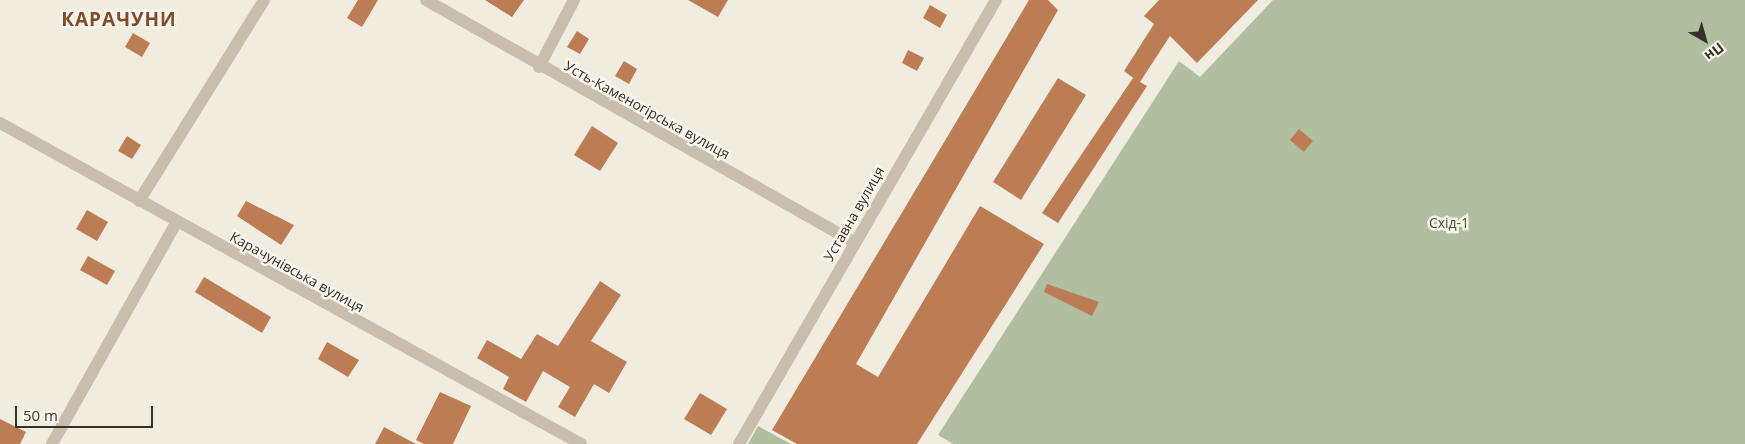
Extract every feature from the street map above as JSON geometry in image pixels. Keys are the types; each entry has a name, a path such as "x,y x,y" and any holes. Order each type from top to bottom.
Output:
{"street":[{"path":"139,201 264,0"},
{"name":"Усть-Каменогірська вулиця","path":"426,0 539,67 856,243"},
{"path":"539,67 574,0"},
{"name":"Уставна вулиця","path":"739,444 996,0"},
{"name":"Карачунівська вулиця","path":"0,123 176,223 581,444"},
{"path":"52,444 176,223"}],"green space":[{"name":"Схід-1","path":"1273,0 1745,0 1745,444 953,444 938,435 1179,61 1200,77"},
{"path":"758,426 791,444 748,444"}],"building":[{"path":"358,0 378,0 362,27 347,18"},
{"path":"485,0 524,0 512,17"},
{"path":"688,0 728,0 718,17"},
{"path":"1029,0 1048,0 1058,10 856,364 878,377 980,206 1044,244 917,444 797,444 772,430"},
{"path":"1159,0 1258,0 1197,63 1170,36 1140,82 1147,86 1058,223 1042,213 1133,78 1136,80 1124,71 1154,24 1144,16"},
{"path":"930,5 947,15 940,28 923,18"},
{"path":"577,31 589,39 580,54 567,47"},
{"path":"133,33 150,43 142,57 125,47"},
{"path":"908,50 924,58 917,71 902,63"},
{"path":"624,61 637,69 629,84 615,76"},
{"path":"1058,78 1086,95 1021,200 993,182"},
{"path":"592,126 618,143 600,171 574,155"},
{"path":"1299,129 1313,141 1304,152 1290,140"},
{"path":"127,136 141,145 132,159 118,151"},
{"path":"246,201 294,225 281,245 237,216"},
{"path":"87,210 108,222 97,241 76,229"},
{"path":"88,256 115,271 107,285 80,270"},
{"path":"204,277 271,317 262,333 195,292"},
{"path":"600,281 621,295 591,341 627,362 609,393 594,384 575,417 558,407 570,387 543,371 526,402 503,389 509,377 477,358 487,340 521,359 537,334 558,346"},
{"path":"1047,284 1099,302 1092,316 1044,292"},
{"path":"327,342 359,360 348,377 318,359"},
{"path":"440,392 471,406 453,444 424,444 416,440"},
{"path":"700,393 727,409 711,435 684,419"},
{"path":"0,419 26,432 20,444 0,444"},
{"path":"384,427 416,444 375,444"}],"district":[{"name":"КАРАЧУНИ","path":"119,20"}]}
